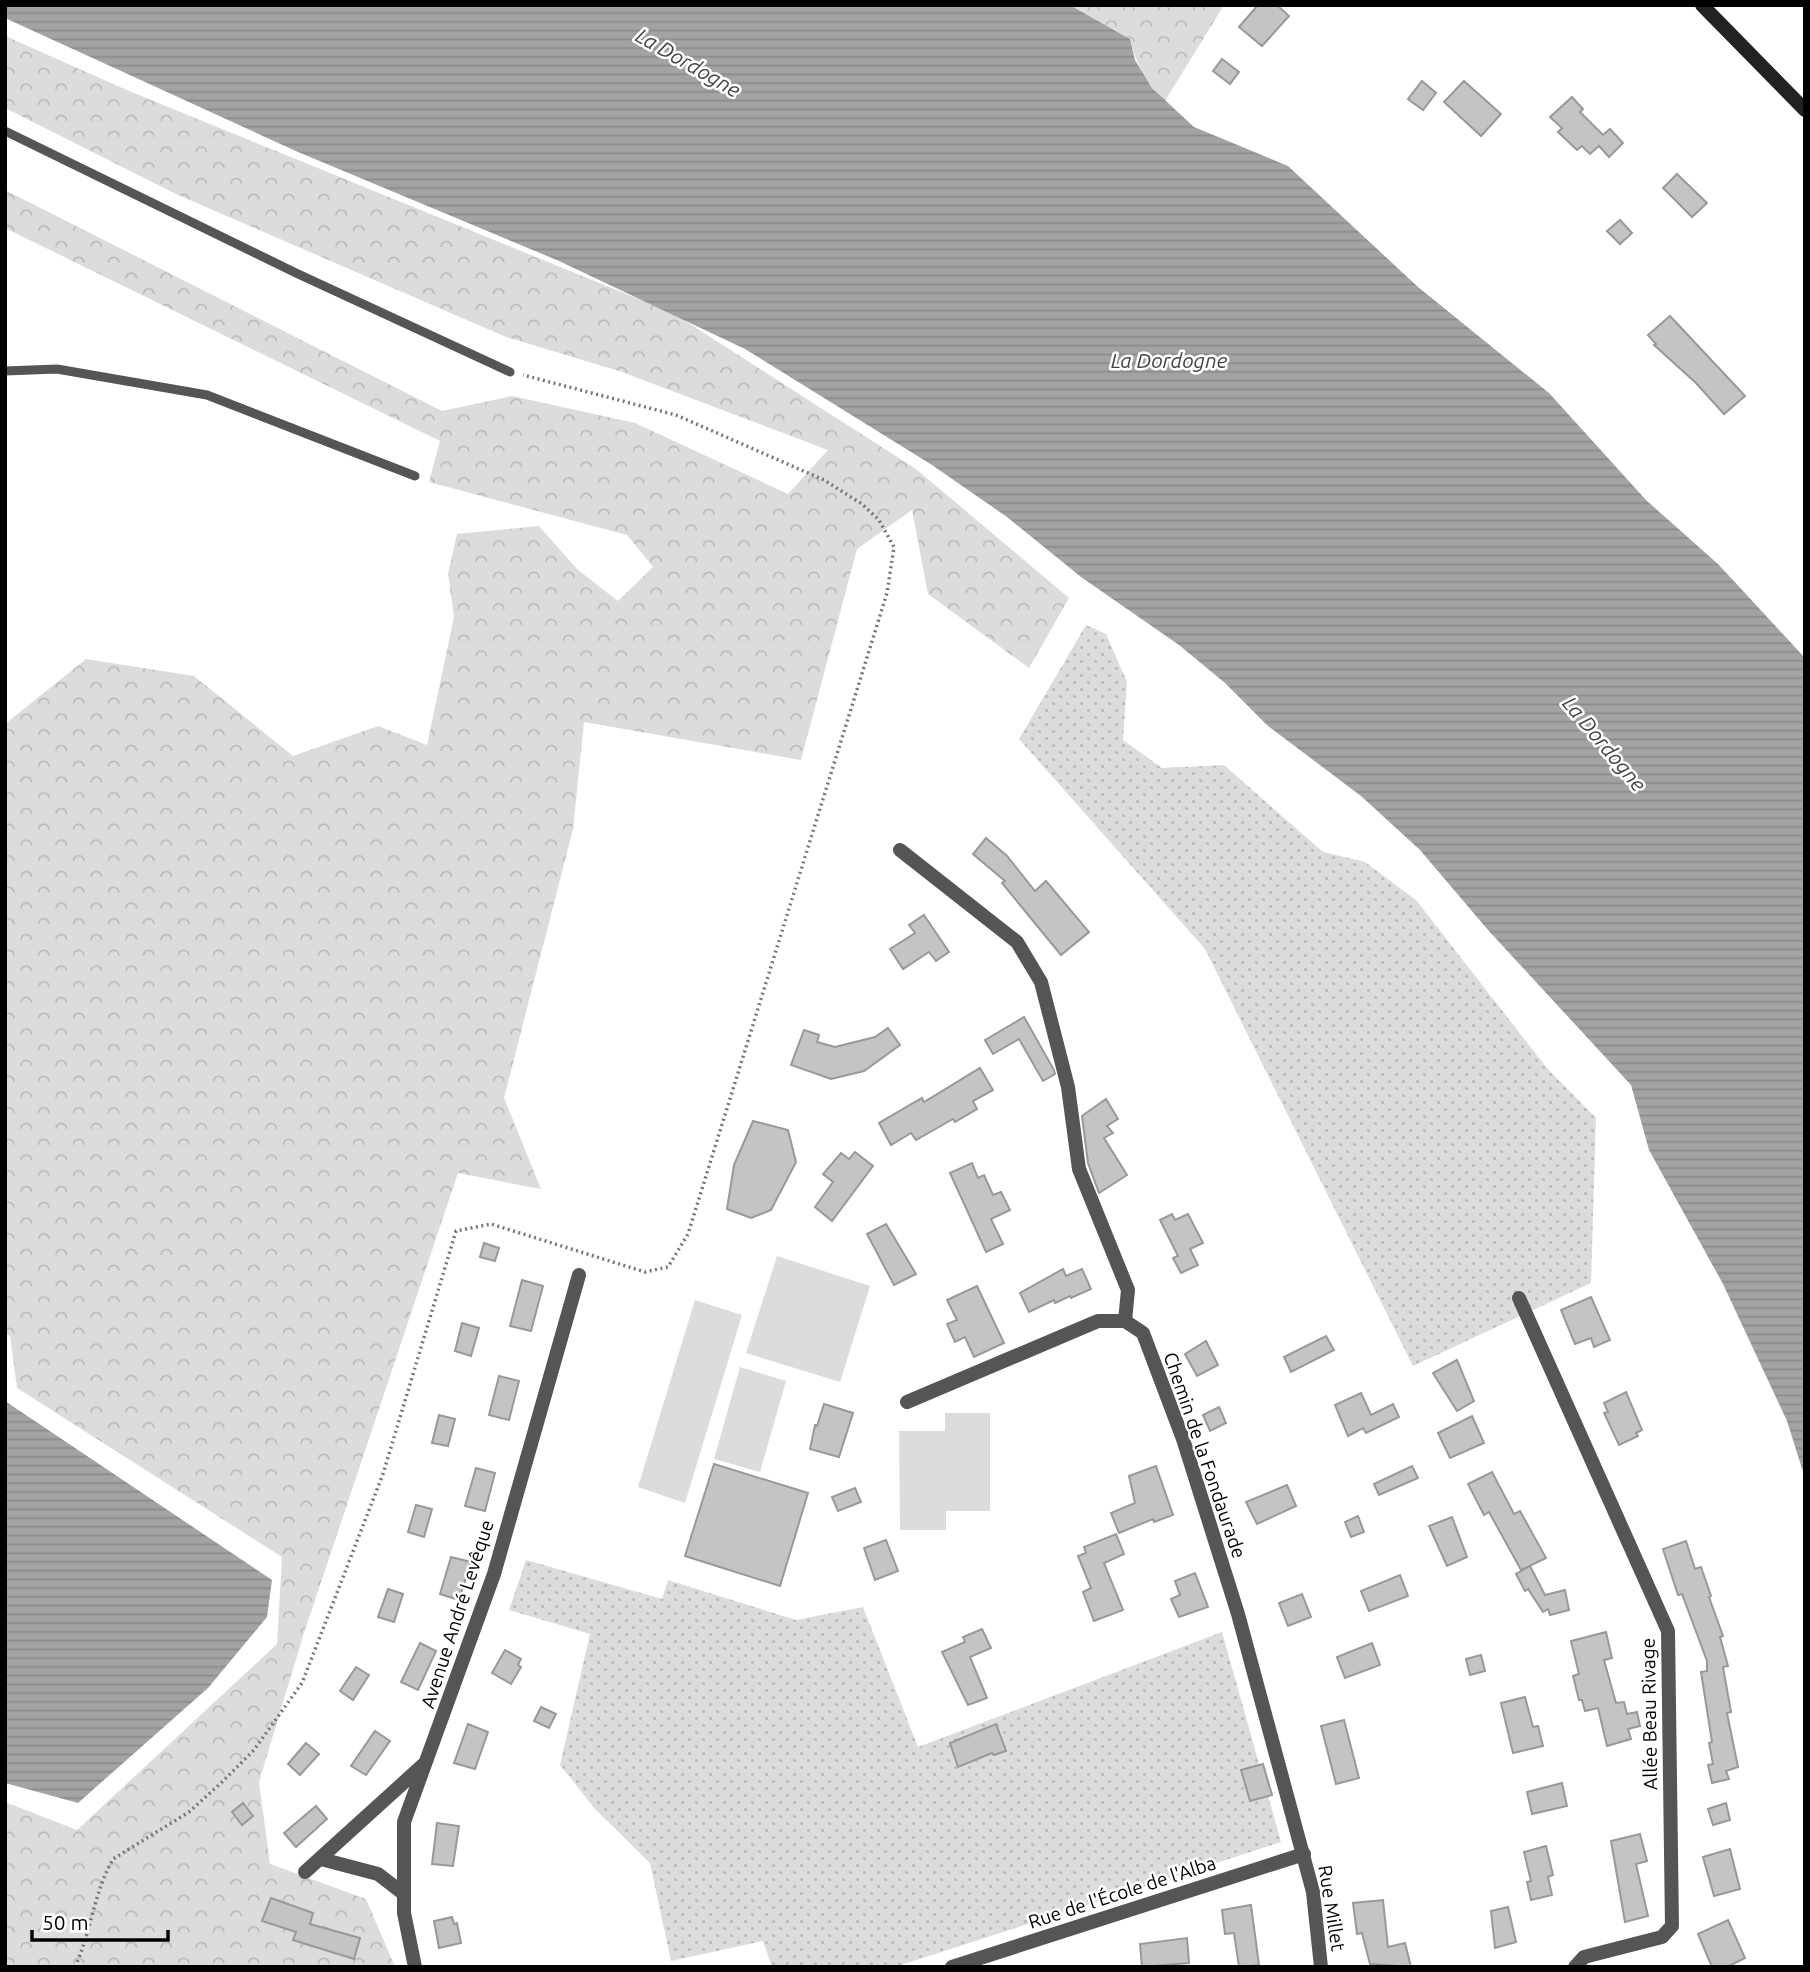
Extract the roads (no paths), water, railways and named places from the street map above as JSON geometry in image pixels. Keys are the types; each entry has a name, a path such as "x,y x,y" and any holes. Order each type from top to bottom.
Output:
{"main road":[{"path":"1702,5 1805,110"}],"street":[{"path":"900,850 1017,942 1041,982 1068,1087 1079,1168 1128,1290 1125,1321 1098,1321 907,1402"},
{"name":"Avenue André Levêque","path":"415,1967 404,1913 404,1822 494,1574 579,1275"},
{"name":"Allée Beau Rivage","path":"1519,1298 1668,1631 1672,1926 1662,1937 1584,1957 1575,1967"},
{"name":"Chemin de la Fondaurade","path":"1125,1321 1143,1333 1184,1439 1238,1614 1304,1854"},
{"path":"305,1872 427,1762"},
{"name":"Rue de l'École de l'Alba","path":"952,1967 1304,1854"},
{"name":"Rue Millet","path":"1304,1854 1313,1892 1321,1967"},
{"path":"321,1859 378,1874 404,1894"}],"lane":[{"path":"5,131 296,273 510,372"},
{"path":"5,371 57,369 207,395 415,476"}],"water":[{"name":"La Dordogne","path":"5,5 1070,5 1130,39 1135,60 1152,88 1194,127 1288,166 1418,287 1549,393 1646,500 1719,565 1805,658 1805,1478 1787,1421 1723,1284 1649,1150 1631,1085 1488,930 1420,850 1361,796 1268,726 1225,683 1179,645 1081,577 1007,517 932,465 745,349 559,261 298,152 5,18"},
{"path":"5,1401 272,1580 267,1617 208,1688 78,1803 5,1783"}]}
